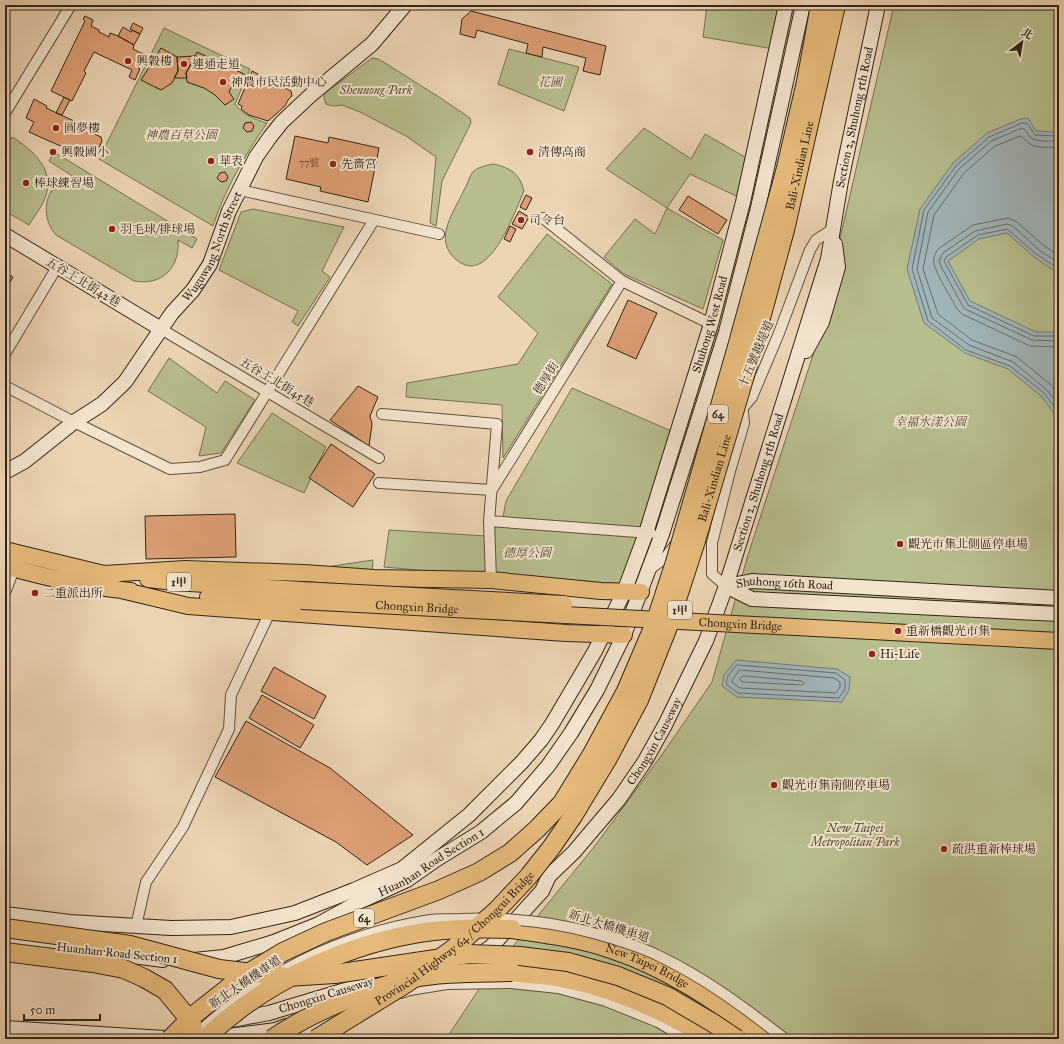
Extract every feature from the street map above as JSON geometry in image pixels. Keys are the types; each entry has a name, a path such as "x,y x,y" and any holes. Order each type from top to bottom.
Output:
{"highway":[{"name":"Bali-Xindian Line","path":"567,809 592,754 626,691 654,623 675,562 785,172 806,82 820,5"},
{"name":"Bali-Xindian Line","path":"567,809 608,758 639,700 668,627 695,544 749,362 784,230 836,5"},
{"name":"64","path":"174,1038 195,1014 244,976 283,952 326,932 439,890 485,868 510,853 537,829 567,809"},
{"name":"Provincial Highway 64 / Chongcui Bridge","path":"316,1039 407,983 454,948 497,910 528,877 551,848 567,809"},
{"path":"5,928 130,945 219,969 287,977 335,974 469,954 520,956 568,962 618,976 667,996 737,1039"},
{"name":"New Taipei Bridge","path":"205,1039 244,1007 281,982 318,964 358,948 395,939 432,932 471,928 512,929 566,937 604,946 658,967 698,990 767,1039"},
{"path":"5,933 71,940 121,949 203,971 236,978 291,980 324,979 465,959 526,961 583,972 644,992 699,1019 728,1039"},
{"path":"5,952 93,962 124,969 144,978 165,990 177,1003 192,1023 192,1039"},
{"path":"5,957 92,967 127,974 151,985 169,999 183,1018 192,1039"},
{"path":"272,1039 318,1013 360,994 409,979 448,974 512,972 561,978 609,990 660,1010 710,1039"}],"main road":[{"name":"1甲","path":"5,550 104,574 301,596"},
{"name":"1甲","path":"10,567 44,577 121,590 173,595 301,596"},
{"path":"104,574 185,569 304,573 374,578 491,580 601,591 641,592"},
{"path":"121,590 188,606 551,632 624,635"},
{"name":"Chongxin Bridge","path":"301,596 1059,631"},
{"name":"Chongxin Bridge","path":"301,596 1059,641"}],"street":[{"path":"5,114 71,5"},
{"name":"Wuguwang North Street","path":"5,472 25,460 74,422 102,404 120,387 134,370 172,313 193,290 210,264 225,220 256,157 276,128 313,93 372,44 405,5"},
{"name":"Shuhong West Road","path":"604,634 624,592 646,533 711,324 743,202 786,5"},
{"name":"Shuhong West Road","path":"624,635 662,534 726,332 758,208 803,5"},
{"name":"Section 2, Shuhong 5th Road","path":"726,586 828,259 841,180 878,5"},
{"path":"240,190 439,234"},
{"path":"726,586 712,574 712,543 744,423 741,385 783,217 743,202"},
{"path":"543,218 622,281 711,324"},
{"path":"5,386 170,469 200,467 225,460 374,220"},
{"name":"十五號越堤道","path":"649,570 665,558 678,540 715,435 722,424 742,409 752,397 779,333 810,250 816,240 833,229"},
{"name":"五谷王北街42巷","path":"5,235 161,329"},
{"path":"5,354 58,267"},
{"name":"德厚街","path":"492,490 622,281"},
{"name":"五谷王北街45巷","path":"161,329 379,458"},
{"path":"382,414 497,424 489,521 491,580"},
{"path":"379,483 492,490"},
{"path":"489,521 662,534"},
{"path":"5,593 10,567"},
{"name":"Shuhong 16th Road","path":"726,586 752,581 1059,598"},
{"name":"Shuhong 16th Road","path":"726,586 752,599 1059,614"},
{"name":"Chongxin Causeway","path":"201,1039 276,1030 448,976 490,947 542,891 549,876 574,852 620,799 645,761 666,725 706,642 726,586"},
{"path":"136,926 146,882 182,827 229,729 230,695 270,612"},
{"name":"Huanhan Road Section 1","path":"5,914 70,922 136,926 171,928 231,927 295,913 402,869 469,815 522,762 552,724 604,634"},
{"name":"Huanhan Road Section 1","path":"5,939 174,961 224,957 274,942 319,924 357,903 407,880 436,859 481,832 516,803 548,766 571,733 597,690 624,635"},
{"name":"Chongxin Causeway","path":"174,1038 189,1028 269,1013 439,961 500,915 534,882 549,876"},
{"name":"新北大橋機車道","path":"192,1039 207,1024 238,999 276,974 313,954 355,938 394,928 431,920 477,918 513,919 568,926 615,939 657,955 692,972 733,999 785,1039"},
{"path":"293,1039 324,1023 365,1005 410,990 447,984 511,983 558,988 606,1001 658,1022 686,1039"},
{"path":"5,1028 118,1036 174,1038"}],"green space":[{"path":"707,5 783,5 774,49 703,37"},
{"name":"New Taipei Metropolitan Park","path":"894,5 1059,5 1059,1039 446,1039 483,983 594,847 661,756 712,682 748,555 813,355"},
{"name":"神農百草公園","path":"164,28 250,69 235,104 249,116 267,123 236,173 223,199 213,226 99,159"},
{"name":"花圃","path":"509,49 579,67 564,111 498,84"},
{"name":"Shennong Park","path":"372,58 378,59 385,63 470,118 471,123 442,181 436,226 430,223 436,157 406,136 360,112 342,105 333,106 326,104 324,98 325,93"},
{"path":"644,128 691,159 705,134 750,160 738,197 690,174 667,208 606,169"},
{"name":"棒球練習場","path":"12,137 35,155 45,170 47,178 48,188 44,201 29,225 5,211 5,148"},
{"path":"54,152 197,239 192,248 178,240 176,259 172,267 161,278 144,282 134,281 56,235 49,224 47,217 46,210 48,197 51,191 58,184 77,179 49,161"},
{"path":"494,164 506,168 514,173 520,180 524,191 508,227 492,253 482,262 472,266 461,263 448,250 446,244 445,237 448,223 472,173 479,168"},
{"path":"667,208 723,240 703,309 624,274 604,257 635,219 655,234"},
{"path":"253,209 344,227 322,271 330,277 298,326 292,322 298,311 219,270 241,212"},
{"path":"547,234 612,284 503,458 502,405 406,397 407,383 518,364 538,333 498,297"},
{"path":"169,358 217,393 225,381 255,400 221,453 199,456 206,427 148,391"},
{"name":"德厚公園","path":"572,388 676,433 645,527 581,527 654,533 629,584 613,586 493,579 494,522 502,522 506,501"},
{"path":"272,413 326,447 304,493 237,463"},
{"path":"389,530 487,536 485,576 384,567"},
{"path":"373,560 372,571 319,568"}],"water":[{"path":"1028,118 1036,131 1054,132 1059,128 1059,274 1034,257 1007,233 979,239 948,261 970,301 1036,332 1059,332 1059,420 1041,396 1008,369 965,353 924,323 907,269 920,209 953,163 987,133 1021,119"},
{"path":"736,660 837,669 850,677 849,690 842,702 737,697 722,686 724,675"}],"building":[{"path":"471,11 606,46 600,75 583,71 586,58 543,47 542,57 526,53 528,44 477,30 475,38 460,34 462,19"},
{"name":"興穀樓","path":"85,16 93,20 91,26 99,30 99,32 109,37 110,33 118,36 134,45 133,49 145,55 138,68 140,69 135,80 129,77 132,70 94,52 84,71 86,73 72,101 51,91 85,21 83,19"},
{"path":"133,23 143,28 140,34 130,29"},
{"path":"123,27 131,32 132,30 140,34 134,45 118,36"},
{"path":"161,48 177,57 178,71 172,83 161,90 141,80"},
{"path":"197,52 246,75 243,82 234,82 229,92 234,99 225,105 215,95 204,88 187,82 186,73"},
{"name":"連通走道","path":"195,56 186,73 187,78 174,78 178,71 177,57"},
{"path":"252,71 291,91 292,96 285,106 268,121 249,115 241,109 242,106 238,104"},
{"path":"64,97 70,100 62,115 56,113"},
{"name":"圓夢樓","path":"34,99 47,106 46,108 74,121 72,124 101,137 102,141 97,153 95,152 92,157 84,154 83,156 29,132 34,122 26,118"},
{"path":"251,122 254,126 252,131 247,132 243,128 245,123"},
{"name":"先嗇宮","path":"295,136 328,143 329,137 379,148 368,202 320,191 321,187 286,179"},
{"path":"225,172 228,177 226,181 221,182 217,178 220,173"},
{"path":"526,195 532,198 526,210 520,207"},
{"path":"688,196 727,220 718,234 679,210"},
{"name":"司令台","path":"519,211 529,217 522,229 512,224"},
{"path":"510,226 516,229 510,242 504,239"},
{"path":"5,272 13,277 5,291"},
{"path":"628,300 657,313 636,359 607,346"},
{"path":"358,386 378,397 370,416 372,424 369,446 330,420"},
{"path":"331,444 375,474 353,507 309,478"},
{"path":"235,514 236,557 146,559 145,516"},
{"path":"274,667 326,696 314,719 261,691"},
{"path":"262,695 314,725 300,748 249,718"},
{"path":"246,721 330,768 413,835 367,865 336,842 215,777"}],"place":[{"name":"興穀樓","path":"128,61"},
{"name":"連通走道","path":"184,64"},
{"name":"神農市民活動中心","path":"223,82"},
{"name":"圓夢樓","path":"56,128"},
{"name":"興穀國小","path":"53,152"},
{"name":"清傳高商","path":"530,152"},
{"name":"華表","path":"211,161"},
{"name":"先嗇宮","path":"333,164"},
{"name":"棒球練習場","path":"26,183"},
{"name":"司令台","path":"521,220"},
{"name":"羽毛球/排球場","path":"112,229"},
{"name":"觀光市集北側區停車場","path":"900,544"},
{"name":"二重派出所","path":"35,593"},
{"name":"重新橋觀光市集","path":"898,631"},
{"name":"Hi-Life","path":"872,654"},
{"name":"觀光市集南側停車場","path":"774,785"},
{"name":"疏洪重新棒球場","path":"944,849"}],"park label":[{"name":"幸福水漾公園","path":"930,422"}]}
